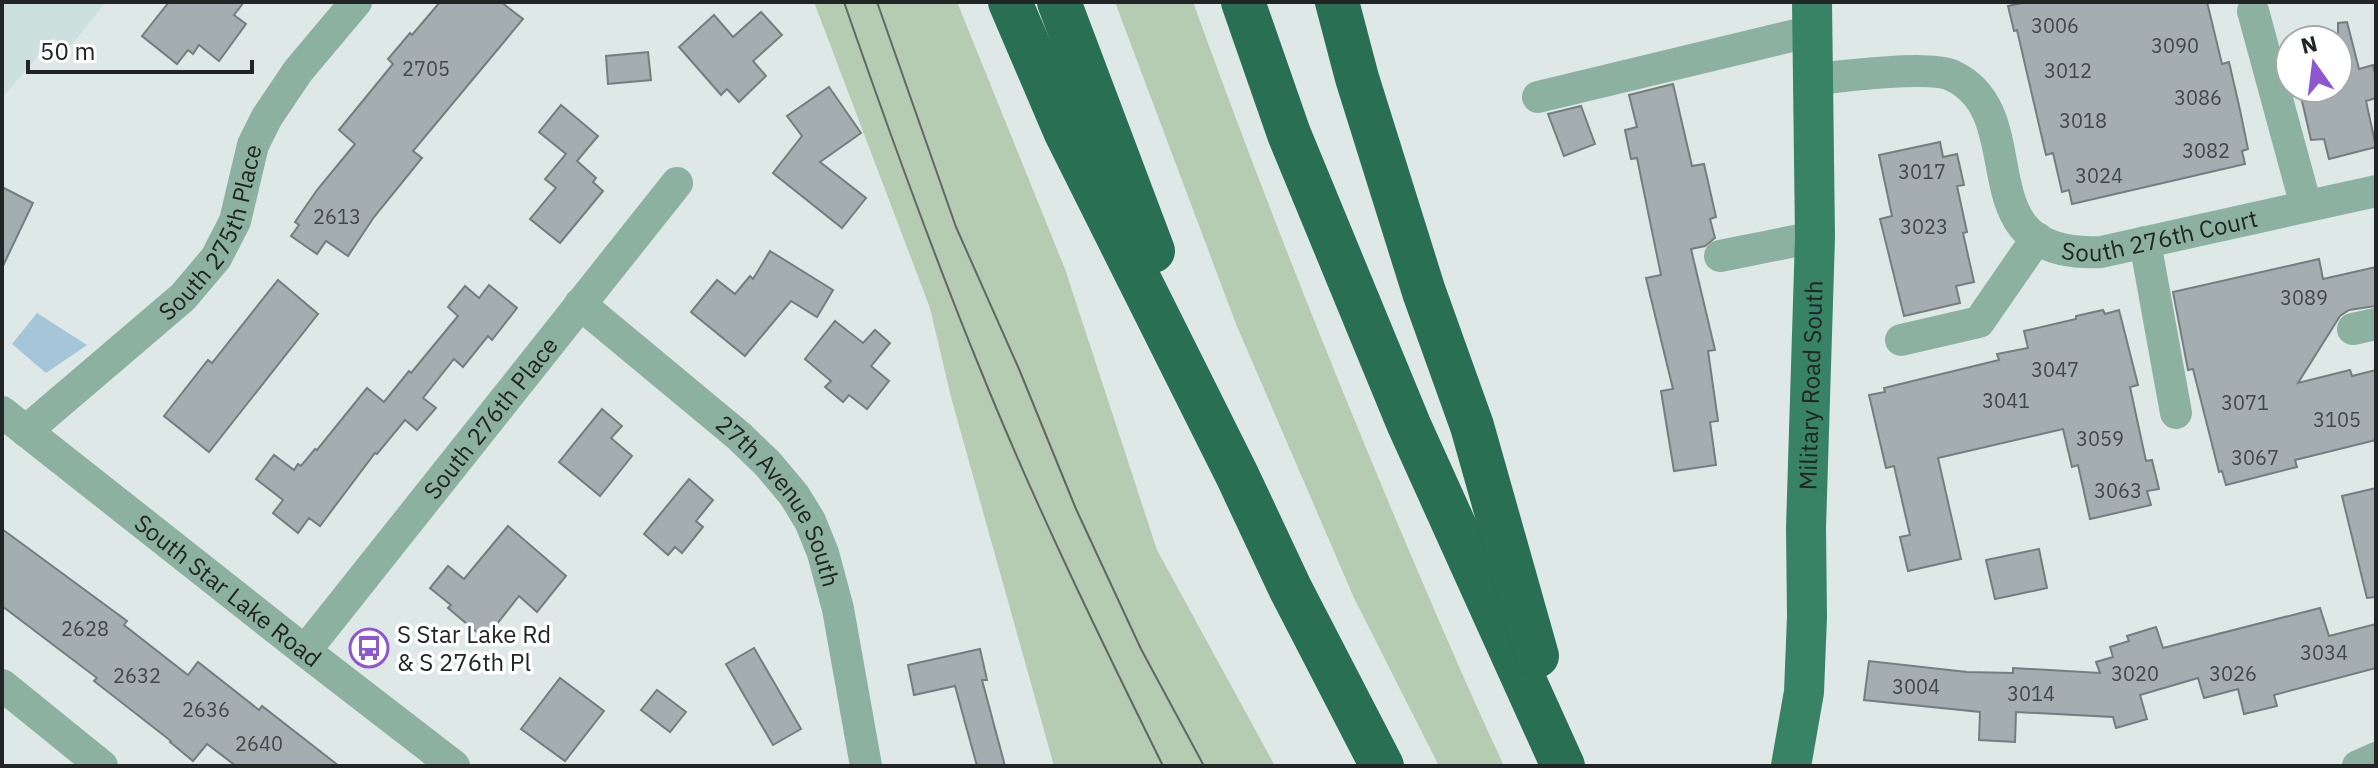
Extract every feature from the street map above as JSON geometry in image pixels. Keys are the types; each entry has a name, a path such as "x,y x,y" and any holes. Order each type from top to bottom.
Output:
{"highway":[{"path":"1010,2 1066,133 1290,588 1382,766"},
{"path":"1059,2 1237,475"},
{"path":"1243,2 1289,134 1409,425 1566,766"},
{"path":"1337,2 1357,78 1420,278 1472,426 1566,766"}],"main road":[{"name":"Military Road South","path":"1791,766 1804,692 1807,617 1806,528 1815,237 1812,16"}],"street":[{"name":"South 275th Place","path":"14,421 183,297 216,258 235,221 253,145 267,117 298,71 356,2"},
{"path":"2253,11 2306,206"},
{"path":"1538,97 1812,16"},
{"name":"South 276th Court","path":"1813,79 1927,70 1951,75 1974,90 1989,111 2013,213 2029,232 2046,244 2073,253 2101,252 2376,191"},
{"name":"South 276th Place","path":"305,651 677,183"},
{"path":"1720,256 1815,237"},
{"path":"1901,340 1979,322 2037,238"},
{"path":"2145,242 2176,413"},
{"name":"27th Avenue South","path":"580,304 739,436 794,495 810,521 823,553 838,609 866,766"},
{"name":"South Star Lake Road","path":"14,421 454,766"},
{"path":"2,685 102,766"},
{"path":"2358,766 2376,758"}],"shaded area":[{"path":"2,2 106,2 69,48 53,38 2,98"}],"green space":[{"path":"814,2 957,2 1065,269 1157,550 1275,766 1054,766 951,397 930,308"},
{"path":"1115,2 1193,2 1345,397 1437,617 1504,766 1439,766 1354,598 1236,324"}],"water":[{"path":"37,313 87,345 46,373 12,344"}],"building":[{"path":"169,2 244,2 234,15 246,24 219,61 199,45 193,54 188,50 177,64 142,36"},
{"path":"440,2 501,2 523,19 413,151 422,158 374,217 348,256 326,241 317,254 291,236 299,225 295,222 317,190 355,144 339,130 393,64 388,59"},
{"path":"2027,2 2207,2 2222,64 2229,62 2248,149 2242,151 2245,164 2072,204 2069,190 2062,192 2053,153 2046,155 2017,30 2014,31 2008,6"},
{"path":"761,12 782,35 753,61 766,76 739,102 727,89 721,95 679,47 714,15 733,37"},
{"path":"2354,49 2359,69 2373,65 2376,78 2376,98 2366,101 2376,147 2329,159 2324,139 2311,140 2303,104 2354,104"},
{"path":"648,52 651,80 608,84 606,56"},
{"path":"1673,84 1692,166 1704,164 1716,217 1710,219 1715,238 1705,246 1691,249 1715,350 1708,351 1718,421 1710,422 1716,465 1674,471 1661,391 1673,389 1646,278 1661,275 1637,158 1631,159 1625,130 1637,127 1629,95"},
{"path":"829,87 861,133 820,162 866,198 842,228 773,173 802,136 787,116"},
{"path":"561,105 598,136 577,161 596,178 593,182 603,191 560,243 530,219 556,188 545,179 566,154 539,132"},
{"path":"1581,106 1595,144 1564,156 1548,114"},
{"path":"1940,142 1943,157 1957,154 1964,185 1957,186 1967,232 1963,233 1974,282 1956,286 1960,303 1904,316 1880,219 1892,216 1879,155"},
{"path":"2,187 33,203 2,268"},
{"path":"770,251 833,290 817,317 791,301 745,356 691,312 717,280 735,294 750,276 753,279"},
{"path":"2319,259 2323,279 2376,267 2376,306 2349,310 2340,316 2298,383 2350,370 2352,376 2376,370 2376,440 2295,460 2297,467 2226,485 2222,471 2219,472 2193,369 2188,370 2173,292"},
{"path":"278,280 318,314 209,452 164,416 208,360 212,363"},
{"path":"489,285 517,308 492,340 488,336 463,367 454,359 423,398 436,408 417,430 405,420 375,453 320,526 309,518 298,533 273,513 283,500 256,479 274,455 294,470 317,450 367,388 384,402 458,316 448,307 465,286 479,298"},
{"path":"2103,310 2105,314 2119,310 2138,385 2130,387 2146,461 2152,460 2159,489 2147,491 2151,505 2090,519 2078,465 2072,467 2063,429 1938,458 1961,559 1908,571 1900,537 1910,535 1894,466 1886,468 1869,395 1885,392 1884,388 1999,360 1997,354 2028,348 2024,331"},
{"path":"835,321 863,343 875,330 890,343 871,366 889,381 867,409 849,395 843,402 825,387 831,381 805,359"},
{"path":"602,409 622,426 611,438 632,456 600,496 559,462"},
{"path":"689,479 713,500 696,521 703,527 682,553 675,547 668,555 644,534"},
{"path":"2376,488 2376,597 2367,598 2342,496"},
{"path":"508,526 566,576 537,612 519,596 485,639 448,608 451,605 430,588 448,566 464,579"},
{"path":"2,529 127,621 124,625 188,675 198,662 259,710 262,706 339,766 236,766 207,744 193,761 94,681 97,678 2,606"},
{"path":"2039,549 2047,588 1995,599 1986,560"},
{"path":"2320,608 2329,636 2376,624 2376,668 2274,695 2277,706 2244,714 2238,689 2204,698 2198,678 2140,695 2147,719 2116,728 2113,717 2016,712 2015,742 1979,740 1980,712 1864,700 1869,661 1967,672 2013,673 2013,668 2100,673 2096,662 2113,657 2110,647 2129,641 2127,636 2156,627 2163,648"},
{"path":"754,648 801,729 773,745 726,664"},
{"path":"980,649 987,680 982,680 1005,766 977,766 955,686 914,695 908,665"},
{"path":"560,678 604,711 565,761 521,729"},
{"path":"657,690 686,712 670,732 641,710"}],"tram line":[{"path":"844,2 927,233 1002,421 1068,570 1163,766"},
{"path":"877,2 956,227 1076,509 1141,649 1204,766"}],"place":[{"name":"S Star Lake Rd & S 276th Pl","path":"369,648"}]}
